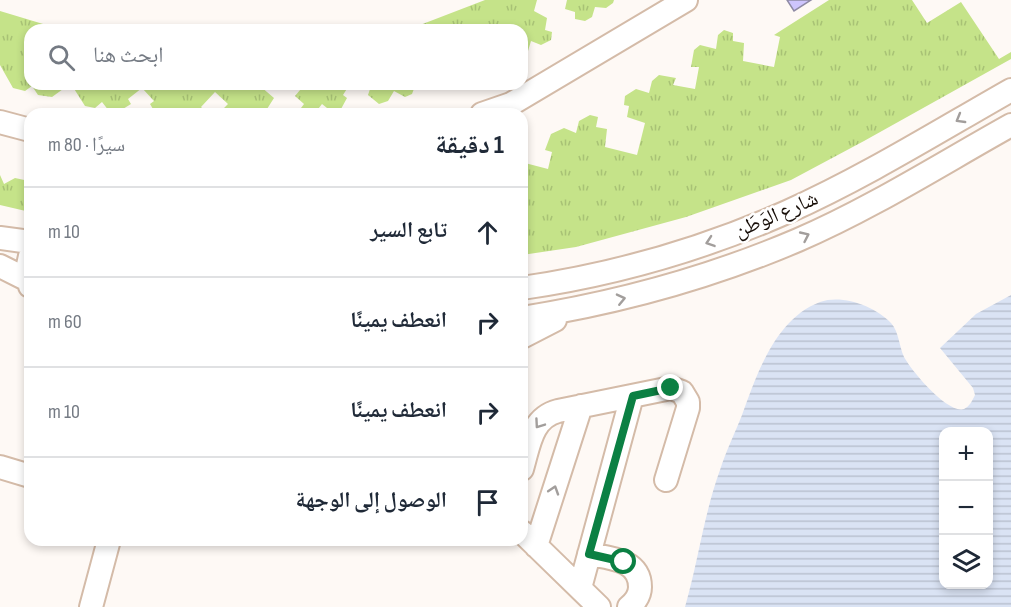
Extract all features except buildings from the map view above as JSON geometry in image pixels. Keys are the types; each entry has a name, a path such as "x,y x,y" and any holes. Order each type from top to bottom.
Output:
{"street":[{"path":"500,108 512,104 686,0"},
{"name":"شارع الوَطَن","path":"528,287 627,267 707,243 787,212 858,177 1011,90"},
{"path":"0,122 24,128"},
{"name":"شارع الوَطَن","path":"528,317 577,310 675,285 799,239 873,203 1011,124"},
{"path":"0,238 24,241"},
{"path":"0,266 24,280"},
{"path":"528,335 577,310"},
{"path":"528,449 540,420 551,413 671,388 686,396 688,408 666,480"},
{"path":"580,588 633,396"},
{"path":"581,406 529,539 599,607"},
{"path":"0,467 24,474"},
{"path":"91,607 107,546"},
{"path":"589,554 624,562 635,571 639,577 639,591 637,598 629,607"}],"green space":[{"path":"485,0 537,0 534,11 547,18 545,30 552,32 551,40 541,45 531,41 528,51 528,24 423,24"},
{"path":"567,0 614,0 606,8 595,7 592,17 585,21 575,19 575,12 565,9"},
{"path":"829,0 912,0 927,23 961,2 999,59 1011,52 1011,59 791,180 686,217 576,247 528,254 528,164 548,169 552,152 545,150 551,134 564,128 576,133 579,121 590,115 598,117 596,127 607,129 605,147 637,155 645,123 627,117 629,106 624,105 625,96 636,89 649,93 652,81 659,75 676,78 673,85 695,89 699,67 691,67 694,50 700,45 716,49 718,35 724,30 733,33 733,41 744,43 743,61 774,67 780,37 774,35"},
{"path":"0,11 43,24 24,24 24,90 26,90 25,91 13,88 0,65"},
{"path":"35,90 62,90 52,97 38,95"},
{"path":"75,90 139,90 128,99 131,104 124,108 107,108 102,102 95,108 85,106"},
{"path":"144,90 265,90 274,98 268,108 224,108 228,104 215,92 202,108 152,108 150,104 154,101"},
{"path":"300,90 346,90 343,95 347,98 342,108 327,108 322,104 319,108 301,108 304,104 295,96"},
{"path":"370,90 414,90 412,94 405,97 394,91 388,101 379,104 368,95"},
{"path":"0,175 4,184 15,178 24,180 24,211 0,205"}],"water":[{"path":"1011,295 1011,607 685,607 722,463 761,366 780,334 791,321 804,310 829,300 858,303 876,311 891,323 896,331 904,357 930,390 948,405 964,409 975,395 973,388 940,348 976,314"}],"route":[{"path":"624,562 589,554 633,396 671,388"}]}
